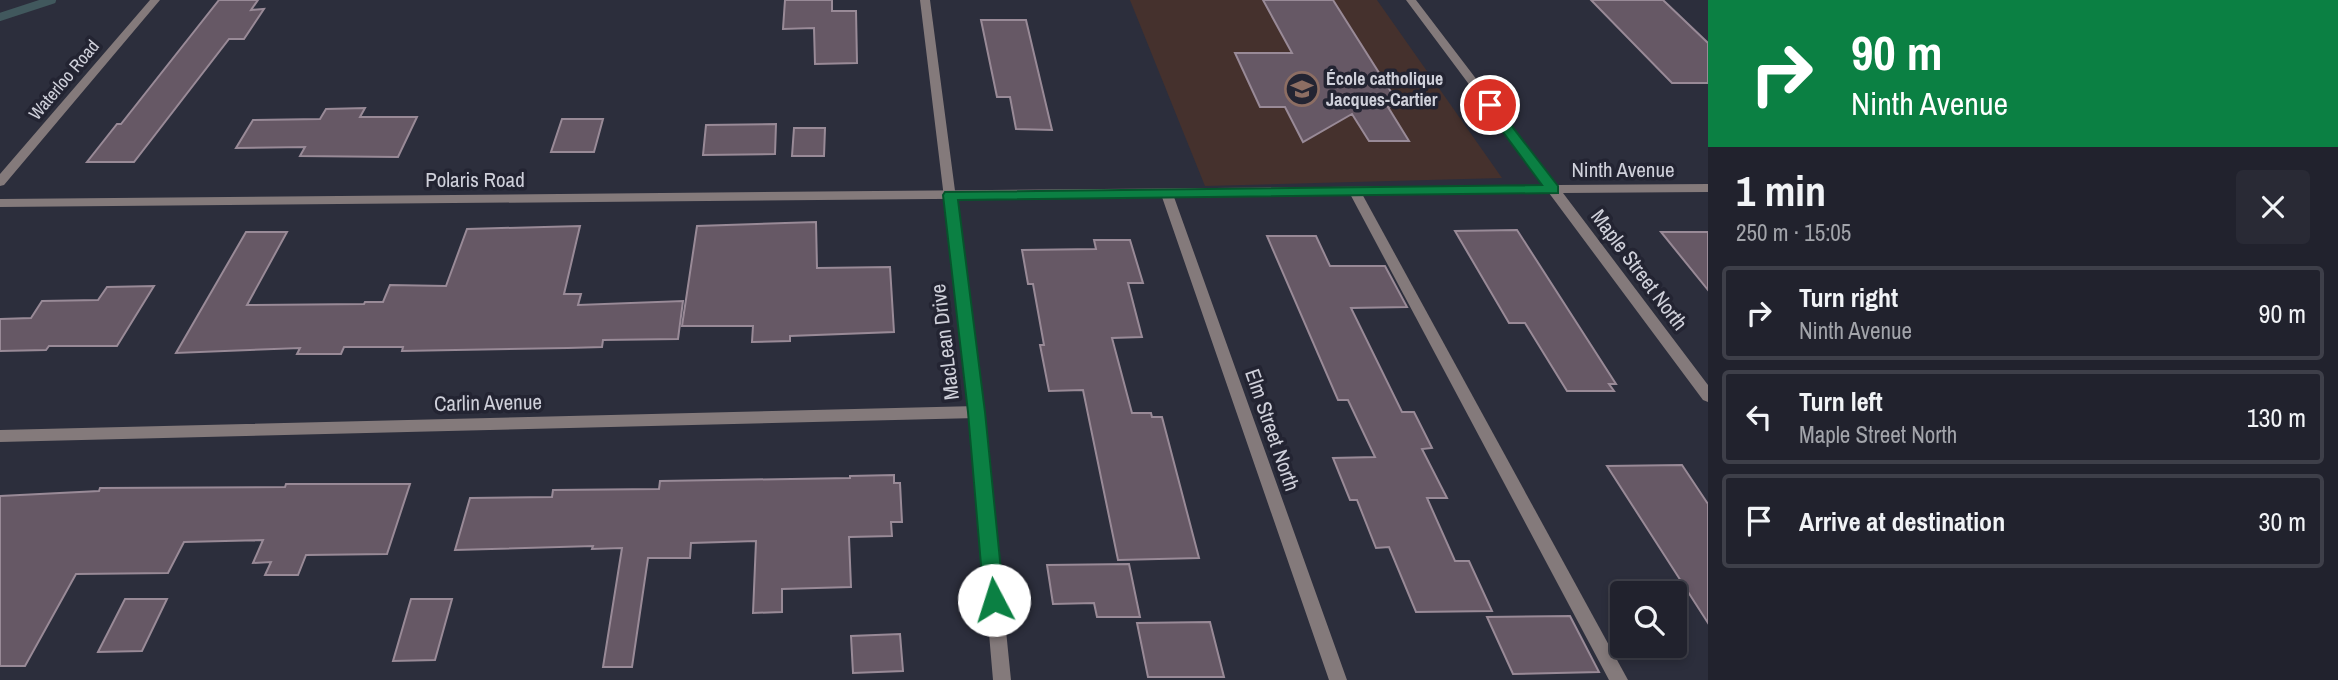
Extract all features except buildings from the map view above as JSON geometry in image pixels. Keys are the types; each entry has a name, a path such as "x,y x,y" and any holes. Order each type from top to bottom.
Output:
{"street":[{"name":"Waterloo Road","path":"0,182 155,0"},
{"name":"MacLean Drive","path":"925,0 977,412 1002,680"},
{"name":"Maple Street North","path":"1411,0 1708,396"},
{"name":"Ninth Avenue","path":"950,195 1708,188"},
{"path":"1355,192 1619,680"},
{"name":"Elm Street North","path":"1167,193 1338,680"},
{"name":"Polaris Road","path":"0,203 950,195"},
{"name":"Carlin Avenue","path":"0,436 977,412"}],"shaded area":[{"name":"École catholique Jacques-Cartier","path":"1130,0 1377,0 1502,178 1205,186"}],"waterway":[{"path":"0,17 52,0"}],"place":[{"name":"École catholique Jacques-Cartier","path":"1302,89"}],"route":[{"path":"994,600 977,412 950,195 1553,190 1490,105"}]}
